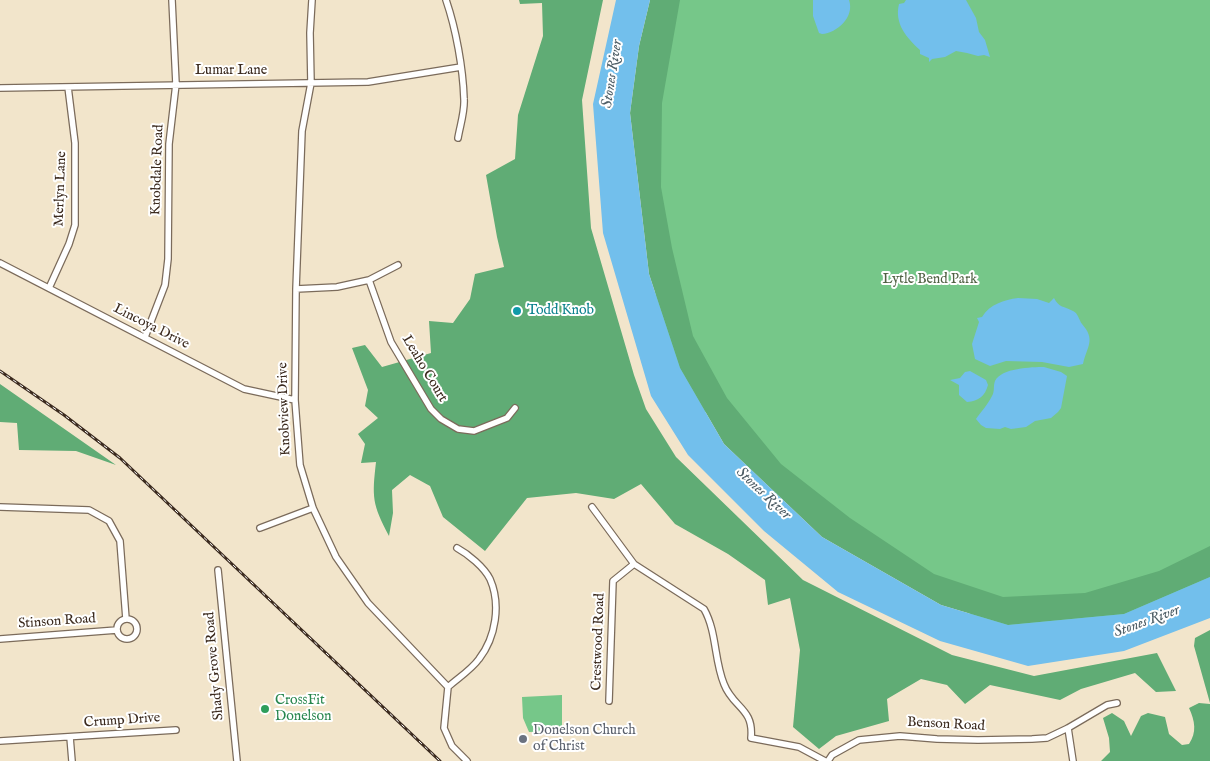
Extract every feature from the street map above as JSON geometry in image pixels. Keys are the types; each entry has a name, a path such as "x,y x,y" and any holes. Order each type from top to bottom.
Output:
{"street":[{"name":"Knobdale Road","path":"145,337 165,285 168,259 169,144 176,84 172,0"},
{"name":"Knobview Drive","path":"312,0 310,32 311,82 302,131 296,289 295,400 300,465 313,508 336,557 368,603 448,687"},
{"path":"446,0 451,14 461,67 465,101 458,138"},
{"name":"Lumar Lane","path":"0,88 368,82 461,67"},
{"name":"Merlyn Lane","path":"49,288 69,244 75,225 75,143 68,87"},
{"name":"Lincoya Drive","path":"0,263 244,389 295,400"},
{"path":"296,289 337,287 369,280 398,265"},
{"name":"Leaho Court","path":"369,280 391,342 432,409 441,419 458,429 474,432 507,418 515,408"},
{"path":"592,506 634,564 704,609 710,620 723,683 728,693 748,715 751,723 751,738 799,747 827,761"},
{"path":"0,507 90,510 109,521 120,541 126,619"},
{"path":"260,528 313,508"},
{"path":"457,548 469,554 489,578 497,606 492,636 479,660 448,687 444,728 452,746 467,761"},
{"name":"Crestwood Road","path":"609,701 613,581 634,564"},
{"name":"Shady Grove Road","path":"218,570 237,761"},
{"path":"126,619 131,620 136,625 136,632 133,637 124,639 118,635 117,630 119,623 126,619"},
{"name":"Stinson Road","path":"0,639 117,630"},
{"name":"Benson Road","path":"827,761 832,755 859,740 900,736 945,740 1032,740 1047,738 1107,705 1117,703"},
{"path":"1068,728 1073,761"},
{"name":"Crump Drive","path":"0,741 176,730"},
{"path":"70,737 72,761"}],"green space":[{"path":"519,0 603,0 582,100 591,228 634,375 646,409 676,457 803,580 952,655 1034,676 1157,653 1176,691 1156,692 1135,673 1081,689 1060,700 990,685 965,704 947,685 921,679 887,699 889,721 836,736 819,749 793,727 800,650 790,598 768,605 765,580 728,554 675,524 641,484 614,499 576,493 527,498 485,551 443,517 430,486 410,475 392,490 393,513 389,536 376,508 374,484 376,462 361,463 365,444 358,434 378,418 365,406 368,390 352,348 365,345 382,367 431,353 429,321 453,323 470,299 475,274 504,267 486,175 515,159 518,115 543,36 542,3 520,4"},
{"name":"Lytle Bend Park","path":"650,0 1210,0 1210,613 1033,662 657,375"},
{"path":"650,0 680,0 662,103 661,187 672,248 693,336 727,398 781,464 850,518 934,574 1003,597 1085,593 1159,571 1210,546 1210,577 1124,614 1008,625 941,605 822,537 724,444 680,368 649,274 630,113 639,46"},
{"path":"0,384 116,465 76,451 19,450 17,423 0,422"},
{"path":"1210,630 1210,703 1194,646 1195,638"},
{"path":"562,695 562,731 529,732 523,718 522,697"},
{"path":"1199,703 1210,704 1210,761 1101,761 1110,752 1109,738 1103,718 1112,713 1124,721 1131,736 1141,716 1148,713 1165,717 1169,734 1182,745 1189,744 1192,740 1194,726 1189,708"}],"water":[{"name":"Stones River","path":"616,0 650,0 639,46 630,113 649,274 680,368 724,444 822,537 941,605 1008,625 1124,614 1210,577 1210,618 1124,651 1028,666 940,641 838,592 764,531 688,455 651,396 603,233 593,104"},
{"path":"813,0 849,0 850,6 847,18 833,31 819,33 813,16"},
{"path":"906,0 966,0 976,18 979,32 985,40 990,57 956,51 945,57 932,59 929,62 929,58 920,54 920,50 906,35 900,24 898,18 899,4 904,3"},
{"path":"1018,298 1037,299 1049,303 1054,298 1060,305 1076,313 1090,339 1083,364 1069,367 1042,362 1006,361 990,366 975,359 972,344 979,322 977,318 982,317 998,303"},
{"path":"1044,367 1061,372 1067,376 1061,408 1058,412 1051,418 1035,421 1026,427 1011,429 1005,427 1000,429 986,428 981,425 976,419 992,396 995,381 998,377 1017,369"},
{"path":"970,371 986,380 988,385 981,397 967,402 959,395 959,385 950,380 960,378 965,372"}],"railway":[{"path":"0,371 64,415 120,458 440,761"}],"place":[{"name":"Todd Knob","path":"517,311"},
{"name":"CrossFit Donelson","path":"265,709"},
{"name":"Donelson Church of Christ","path":"523,739"}]}
